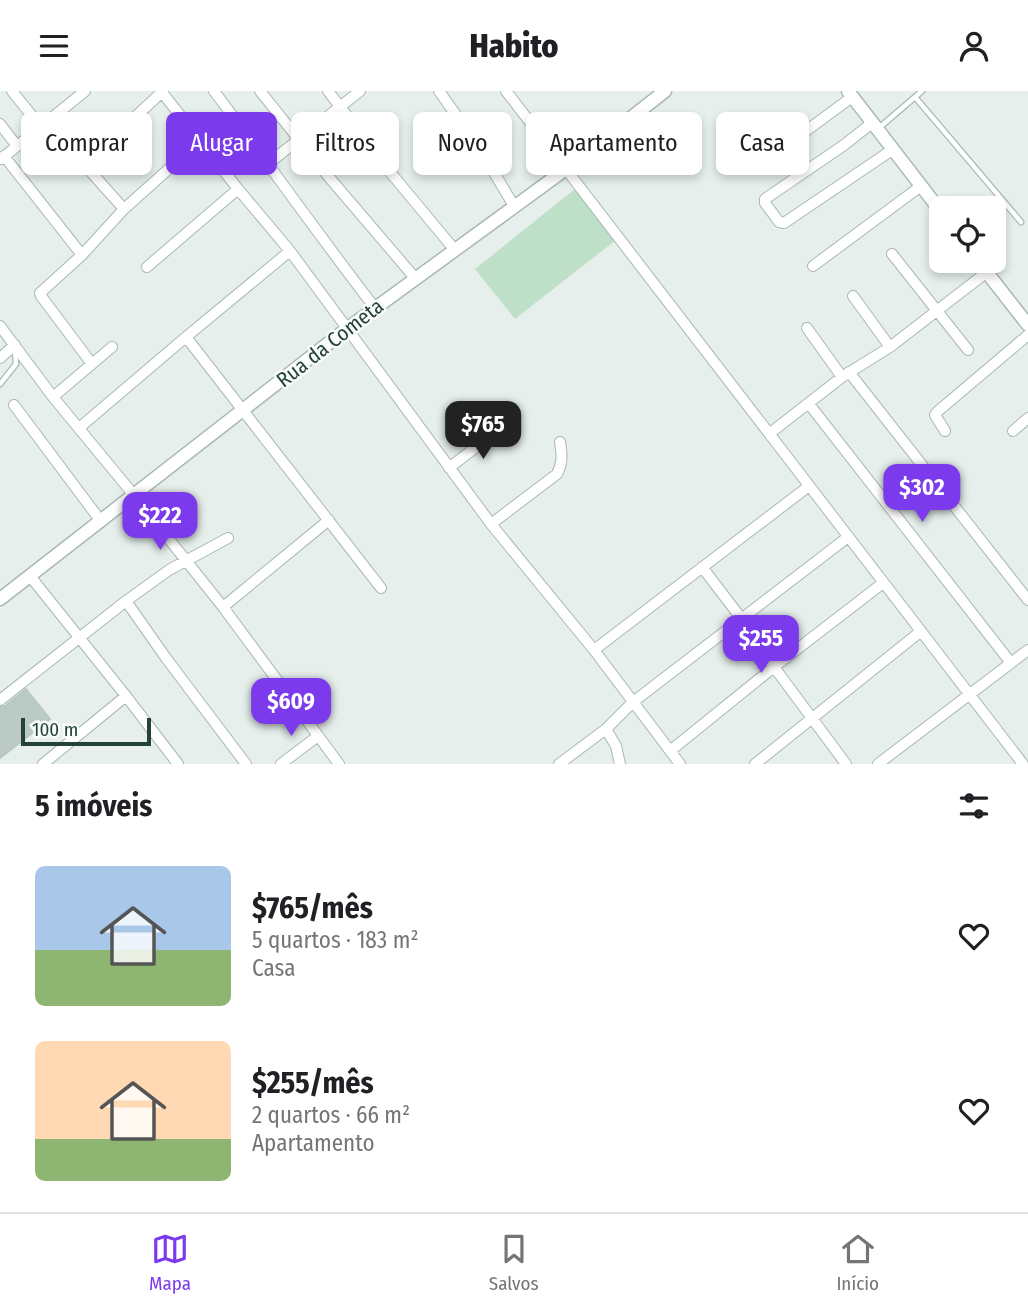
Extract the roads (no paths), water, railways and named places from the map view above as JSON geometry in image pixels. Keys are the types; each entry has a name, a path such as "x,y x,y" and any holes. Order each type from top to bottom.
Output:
{"street":[{"path":"12,91 32,112"},
{"path":"60,112 85,91"},
{"path":"140,112 162,91 179,112"},
{"path":"214,91 230,112"},
{"path":"260,91 291,128"},
{"path":"328,91 454,249"},
{"path":"334,112 360,91"},
{"path":"439,91 478,146 514,206"},
{"path":"506,91 526,117"},
{"name":"Rua da Cometa","path":"638,112 665,91"},
{"path":"809,126 850,94 929,196"},
{"path":"0,124 17,146"},
{"path":"874,126 765,199 779,222 785,223 892,150"},
{"path":"21,143 2,158 82,255"},
{"path":"277,157 291,146"},
{"path":"92,365 40,293 166,171"},
{"path":"92,175 124,209"},
{"path":"227,175 290,251 491,524 594,650 680,764"},
{"path":"277,175 375,308"},
{"path":"327,175 415,278"},
{"name":"Rua da Cometa","path":"0,599 348,328 558,175"},
{"path":"571,175 1023,764"},
{"path":"813,266 921,186"},
{"path":"147,267 238,189"},
{"path":"79,428 290,251"},
{"path":"892,254 968,350"},
{"path":"769,434 845,374 890,347 986,273"},
{"path":"988,273 1028,325"},
{"path":"853,296 890,347"},
{"path":"0,326 53,397 223,607 339,764"},
{"path":"807,328 1028,600"},
{"path":"945,431 936,418 937,412 1028,335"},
{"path":"186,337 381,588"},
{"path":"0,358 15,345"},
{"path":"53,397 112,347"},
{"path":"809,404 1011,663"},
{"path":"14,405 100,520"},
{"path":"1013,431 1028,418"},
{"path":"449,468 498,430"},
{"path":"491,524 557,474 563,456 560,442"},
{"path":"594,650 809,486"},
{"path":"223,607 329,520"},
{"path":"559,764 606,729 633,702 848,537"},
{"path":"0,700 126,601 186,560 228,538"},
{"path":"702,567 846,764"},
{"path":"30,576 176,760 164,764"},
{"path":"670,751 883,583"},
{"path":"126,601 246,764"},
{"path":"755,764 920,632"},
{"path":"878,764 1028,650"},
{"path":"43,764 126,696"},
{"path":"606,729 616,746 620,764"},
{"path":"281,764 318,736"}],"lane":[{"path":"874,126 922,91"},
{"path":"915,97 1021,222"},
{"path":"0,384 16,364 15,345"}]}
